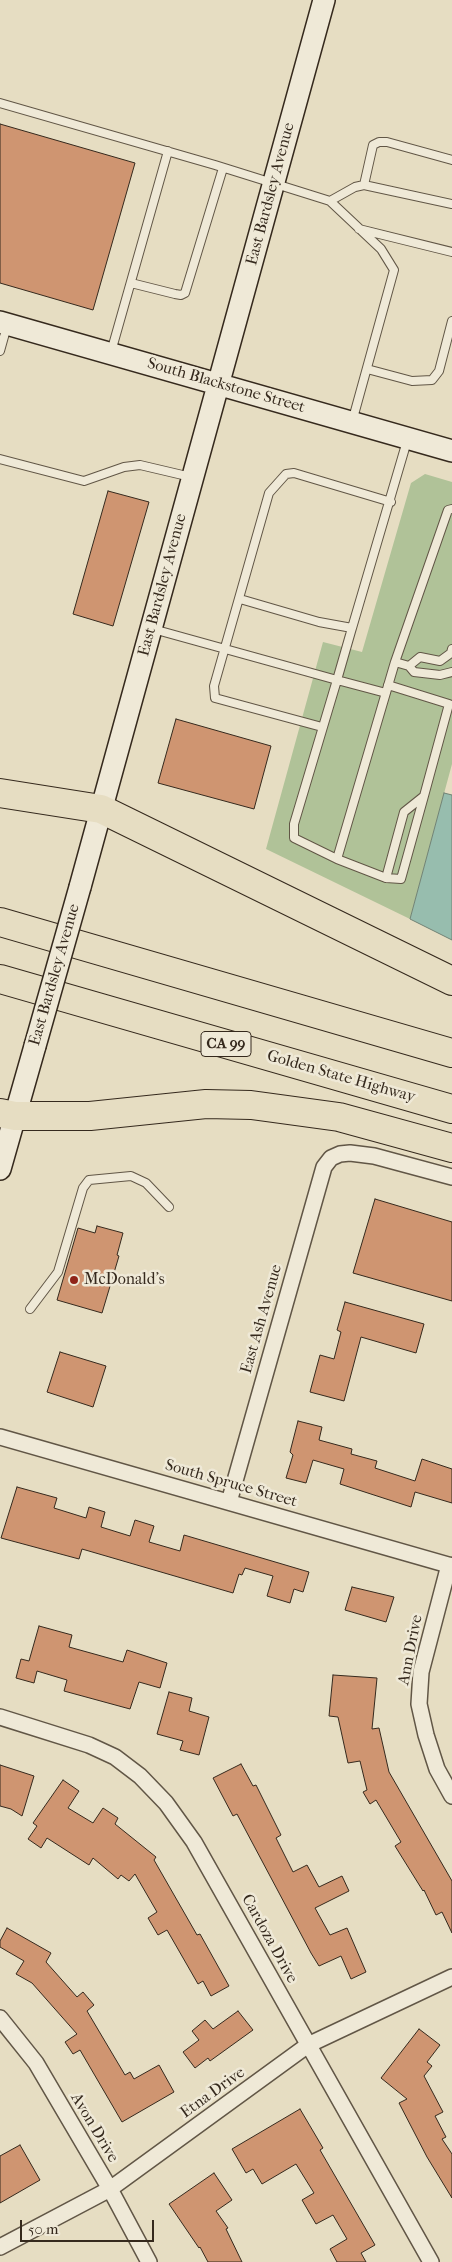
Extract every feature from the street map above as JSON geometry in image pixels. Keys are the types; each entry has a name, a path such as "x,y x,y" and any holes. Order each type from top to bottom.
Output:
{"highway":[{"path":"0,793 101,809 452,981"},
{"path":"0,922 452,1052"},
{"name":"Golden State Highway","path":"0,979 452,1109"},
{"path":"7,1114 90,1116 184,1106 250,1105 339,1117 452,1148"}],"main road":[{"name":"East Bardsley Avenue","path":"0,1169 7,1114 35,1046 324,0"},
{"name":"South Blackstone Street","path":"4,323 452,451"}],"street":[{"name":"East Ash Avenue","path":"229,1502 324,1167 331,1158 340,1154 374,1156 452,1177"},
{"name":"South Spruce Street","path":"0,1437 450,1566"},
{"name":"Ann Drive","path":"450,1566 421,1672 419,1704 426,1735 437,1769 452,1796"},
{"name":"Cardoza Drive","path":"0,1717 88,1745 115,1756 140,1776 166,1803 194,1842 431,2262"},
{"name":"Etna Drive","path":"0,2247 110,2189 308,2045 452,1977"},
{"name":"Avon Drive","path":"0,2018 36,2063 110,2189 149,2262"}],"lane":[{"path":"0,103 168,151 330,201 381,249 394,270 352,422"},
{"path":"364,185 373,145 379,142 387,142 452,160"},
{"path":"111,353 168,151"},
{"path":"131,283 181,296 185,293 223,168"},
{"path":"330,201 355,187 364,185 452,204"},
{"path":"359,228 452,252"},
{"path":"366,369 412,381 432,380 439,371 452,321"},
{"path":"0,351 4,323"},
{"path":"388,685 449,704 401,879 386,878 336,859 294,838 294,824 391,502 408,438"},
{"path":"0,459 84,481 124,467 140,465 192,477"},
{"path":"322,727 215,698 214,686 269,493 286,474 302,475 391,502"},
{"path":"336,859 395,662 450,509"},
{"path":"240,599 319,622 352,628"},
{"path":"151,628 386,694"},
{"path":"409,666 420,657 440,660 451,653 452,650"},
{"path":"395,662 409,666 414,672 440,675 452,672"},
{"path":"386,878 404,812 424,796"},
{"path":"30,1309 58,1272 83,1188 89,1180 131,1176 146,1183 169,1206"}],"shaded area":[{"path":"425,474 452,482 452,764 410,919 266,849 323,642 362,652 411,483"},
{"path":"444,793 452,795 452,940 410,919"}],"building":[{"path":"0,124 135,163 93,310 0,283"},
{"path":"108,491 149,502 113,626 73,614"},
{"path":"176,719 271,746 254,809 158,783"},
{"path":"375,1199 452,1222 452,1301 353,1273"},
{"path":"97,1226 123,1233 117,1255 119,1256 102,1313 57,1300 78,1228 95,1233"},
{"path":"345,1302 424,1324 416,1353 361,1337 344,1401 310,1392 320,1355 334,1359 341,1332 337,1330"},
{"path":"60,1352 106,1366 93,1407 47,1392"},
{"path":"298,1421 322,1427 319,1440 352,1449 351,1454 377,1461 375,1468 415,1481 422,1459 452,1469 452,1503 415,1492 411,1507 340,1484 344,1469 313,1460 306,1483 286,1478 293,1455 290,1452"},
{"path":"17,1487 57,1498 54,1508 86,1518 89,1507 105,1512 101,1527 130,1536 135,1520 154,1526 149,1542 180,1551 184,1535 309,1572 303,1592 294,1589 290,1603 267,1596 273,1576 245,1568 242,1575 239,1574 233,1593 82,1549 79,1559 1,1538"},
{"path":"352,1587 394,1597 386,1622 345,1610"},
{"path":"39,1626 72,1635 69,1647 123,1662 127,1650 167,1663 160,1688 139,1682 130,1709 64,1691 67,1680 37,1671 34,1683 16,1678 21,1659 29,1661"},
{"path":"333,1675 377,1678 372,1729 379,1728 389,1772 452,1881 452,1933 442,1912 436,1915 424,1890 395,1846 401,1842 376,1800 370,1804 363,1792 367,1790 360,1761 348,1763 338,1717 329,1716"},
{"path":"169,1692 192,1698 189,1711 209,1717 199,1755 180,1750 183,1741 157,1734"},
{"path":"241,1764 253,1786 256,1785 281,1835 276,1838 293,1872 307,1865 319,1887 342,1876 349,1891 315,1908 330,1935 347,1928 366,1972 351,1979 341,1956 319,1966 311,1953 237,1814 233,1816 213,1778"},
{"path":"0,1765 34,1776 22,1816 11,1809 0,1806"},
{"path":"63,1780 79,1791 68,1808 93,1823 103,1808 118,1818 115,1824 156,1857 154,1860 197,1935 200,1934 229,1986 211,1996 203,1981 198,1984 167,1930 158,1935 148,1918 157,1912 135,1874 129,1881 121,1875 118,1879 93,1858 89,1865 47,1838 41,1848 28,1839 37,1826 33,1823"},
{"path":"7,1928 51,1953 46,1962 77,1997 83,1992 94,2005 87,2011 125,2075 130,2072 134,2079 159,2065 174,2092 122,2122 80,2050 73,2054 65,2042 77,2034 32,1983 16,1974 24,1961 0,1947 0,1941"},
{"path":"238,2011 253,2030 210,2061 208,2058 195,2068 183,2052 199,2040 192,2031 205,2020 213,2029"},
{"path":"419,2029 440,2045 427,2062 432,2066 424,2076 443,2112 435,2116 446,2137 442,2139 452,2154 452,2198 427,2157 399,2103 407,2099 381,2078"},
{"path":"300,2109 323,2148 320,2150 375,2245 361,2253 366,2262 337,2262 330,2249 347,2239 333,2215 316,2224 302,2200 314,2193 296,2164 262,2184 253,2169 246,2173 232,2149"},
{"path":"20,2145 40,2180 0,2203 0,2156"},
{"path":"214,2173 232,2200 216,2211 228,2228 226,2229 242,2262 208,2262 200,2247 169,2204"}],"place":[{"name":"McDonald's","path":"74,1280"}]}
